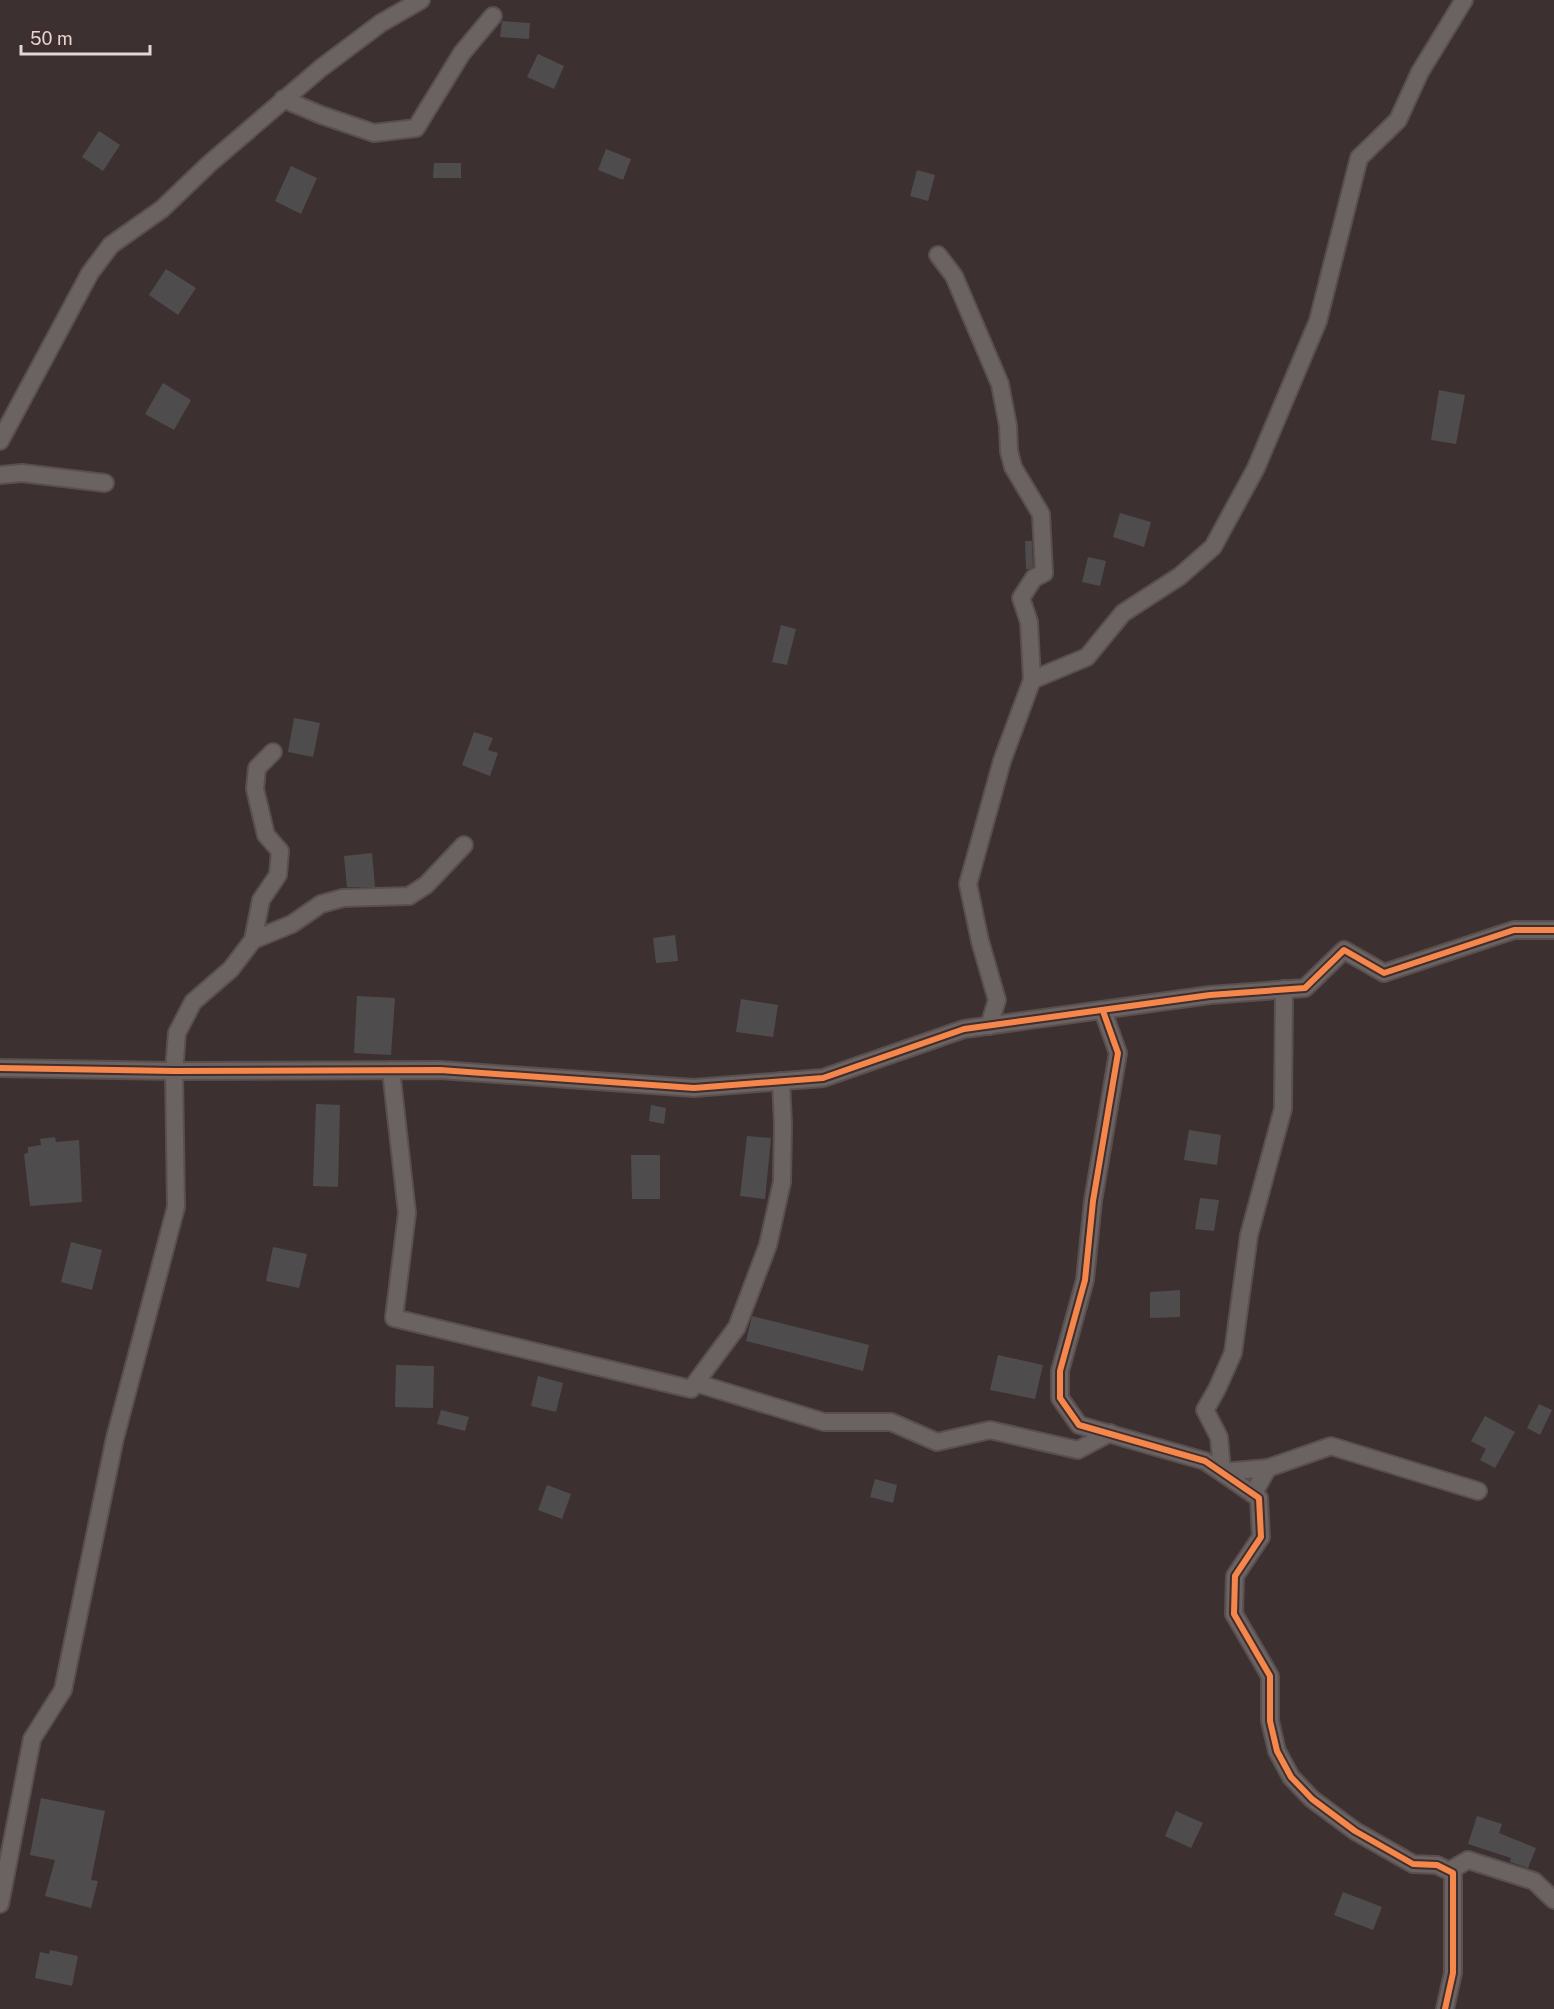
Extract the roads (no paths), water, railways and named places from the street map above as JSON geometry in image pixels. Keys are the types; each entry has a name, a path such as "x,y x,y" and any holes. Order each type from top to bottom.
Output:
{"street":[{"path":"0,441 90,273 111,245 162,208 283,99 321,68 381,23 420,0"},
{"path":"1032,680 1088,657 1123,614 1180,576 1213,547 1256,468 1318,321 1359,158 1398,120 1420,72 1464,0"},
{"path":"283,99 321,115 375,133 416,128 462,53 494,16"},
{"path":"938,255 954,276 1000,384 1013,467 1041,513 1044,573 1035,578 1021,598 1029,622 1032,680 1002,761 968,884 980,941 997,1000 989,1026"},
{"path":"0,475 22,473 105,483"},
{"path":"0,1904 32,1739 63,1690 116,1438 176,1207 174,1071 177,1033 193,1002 231,969 253,940 261,900 278,875 279,850 266,834 255,789 257,768 273,752"},
{"path":"253,940 292,924 321,904 343,898 409,896 426,885 464,845"},
{"path":"0,1068 174,1071 440,1070 694,1088 823,1078 964,1029 1210,995 1305,988 1344,950 1384,973 1514,930 1554,930"},
{"path":"1222,1472 1220,1437 1205,1410 1233,1353 1249,1235 1283,1109 1284,989"},
{"path":"1103,1011 1118,1053 1093,1201 1085,1280 1060,1371 1060,1398 1079,1425 1205,1461 1259,1498 1261,1537 1235,1576 1234,1614 1270,1676 1270,1721 1277,1751 1291,1777 1311,1799 1355,1831 1413,1864 1437,1865 1453,1874 1453,1973 1445,2009"},
{"path":"391,1070 406,1214 394,1318 691,1389 737,1327 768,1245 782,1182 781,1081"},
{"path":"696,1383 824,1422 891,1422 937,1442 990,1430 1078,1450 1110,1433"},
{"path":"1222,1472 1268,1468 1331,1446 1478,1491"},
{"path":"1253,1494 1268,1468"},
{"path":"1449,1871 1468,1860 1534,1881 1554,1900"}]}
